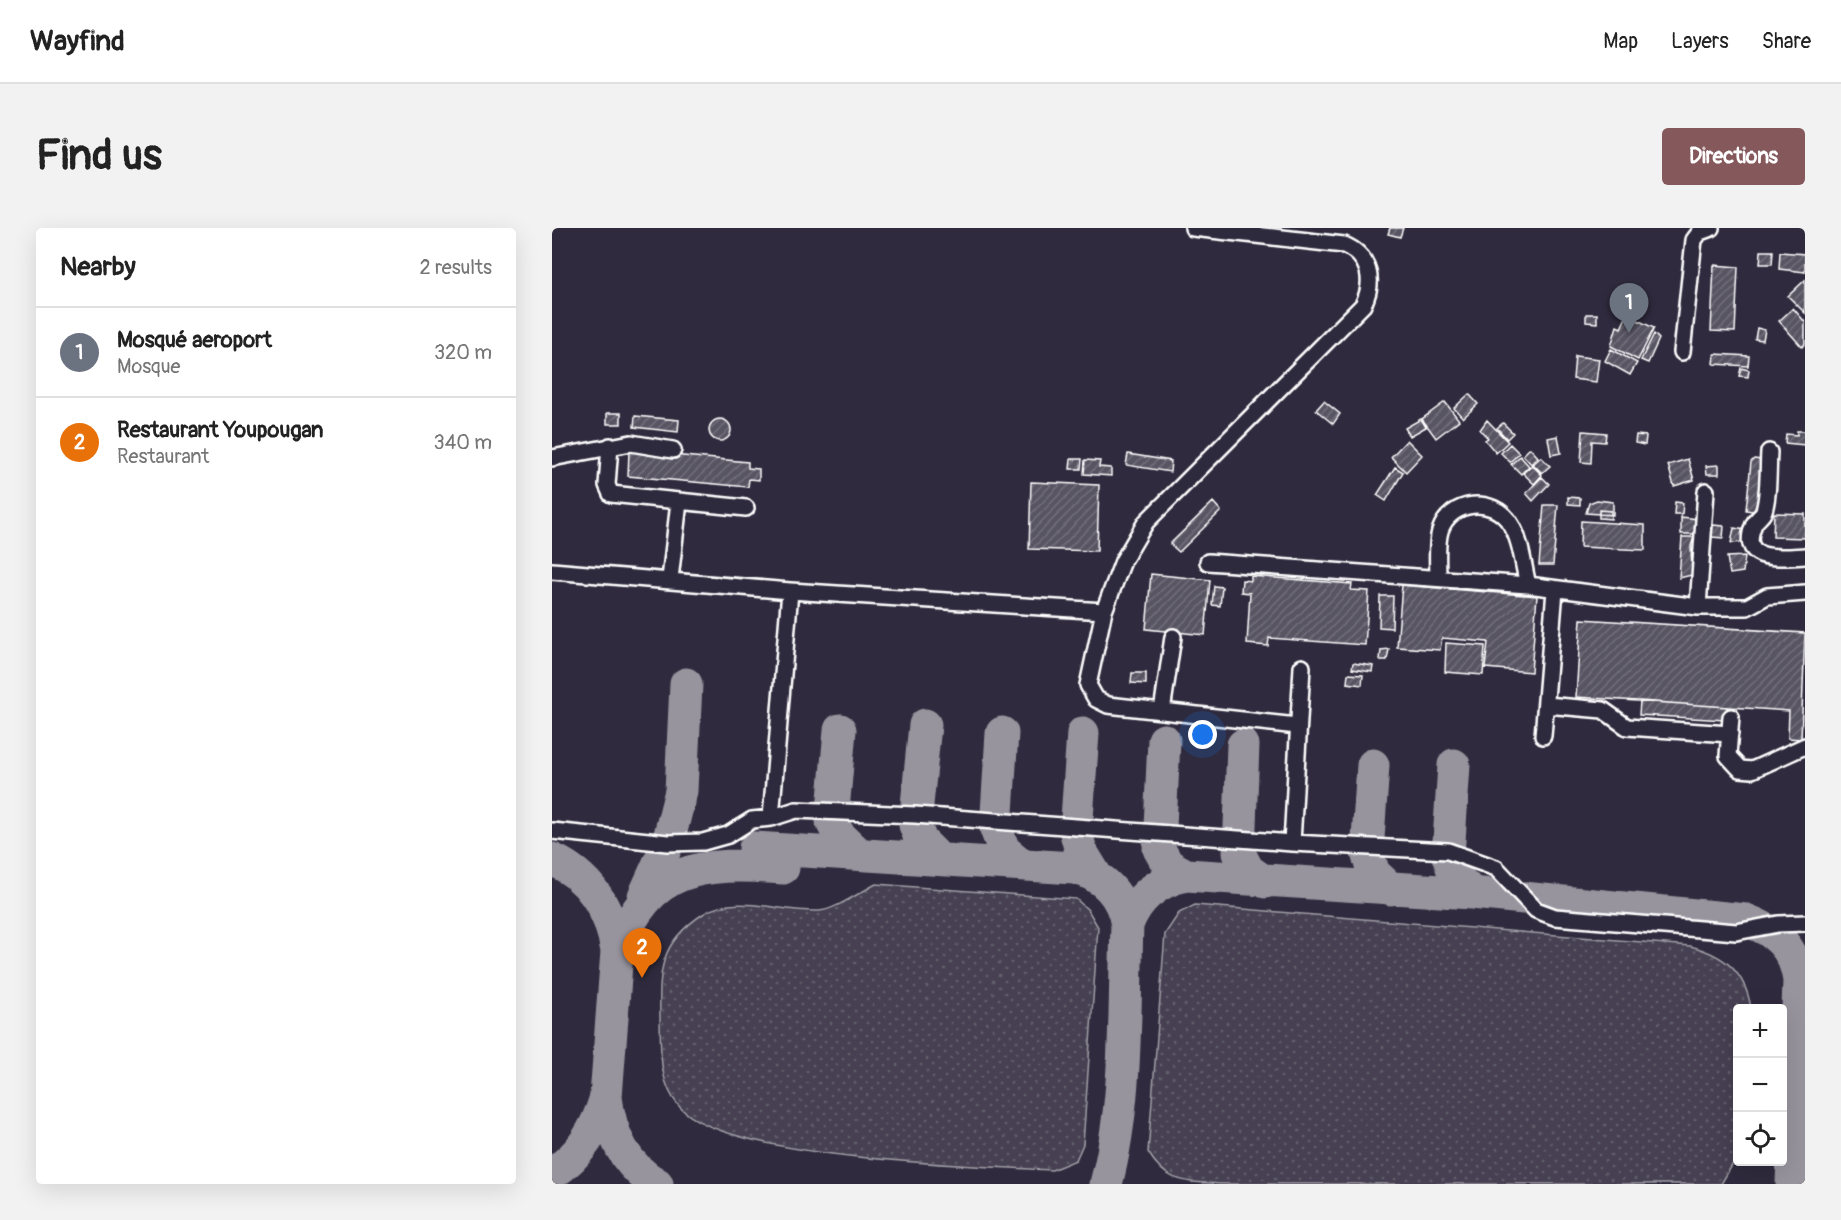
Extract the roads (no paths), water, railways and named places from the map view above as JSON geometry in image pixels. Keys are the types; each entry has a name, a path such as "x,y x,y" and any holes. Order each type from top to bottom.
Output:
{"street":[{"path":"1193,228 1344,245 1357,252 1366,264 1370,278 1369,291 1363,305 1283,388 1154,511 1127,553 1104,611 1087,681 1091,693 1108,705 1297,726"},
{"path":"1682,352 1694,240 1700,232 1711,228"},
{"path":"552,458 610,446 639,443 674,450"},
{"path":"610,446 607,485 611,494 746,508"},
{"path":"1769,452 1764,511 1754,524 1751,543 1757,553 1768,558 1805,556"},
{"path":"1698,607 1706,491"},
{"path":"670,579 679,502"},
{"path":"1438,578 1438,539 1443,524 1460,509 1482,505 1497,510 1512,526 1528,585"},
{"path":"1208,562 1318,572 1528,585 1698,607 1747,607 1767,596 1805,593"},
{"path":"552,571 670,579 790,591 1104,611"},
{"path":"1543,736 1555,590"},
{"path":"771,818 790,591"},
{"path":"1162,711 1173,637"},
{"path":"1292,843 1302,667"},
{"path":"1546,705 1603,710 1627,727 1730,734"},
{"path":"1731,717 1731,761 1746,771 1805,746"},
{"path":"552,831 668,843 703,842 728,835 752,820 771,818 796,810 915,815 1292,843 1448,851 1496,868 1536,910 1555,918 1736,932 1778,924 1805,923"}],"place":[{"name":"Mosqué aeroport","path":"1629,333"},
{"name":"Restaurant Youpougan","path":"642,978"}]}
